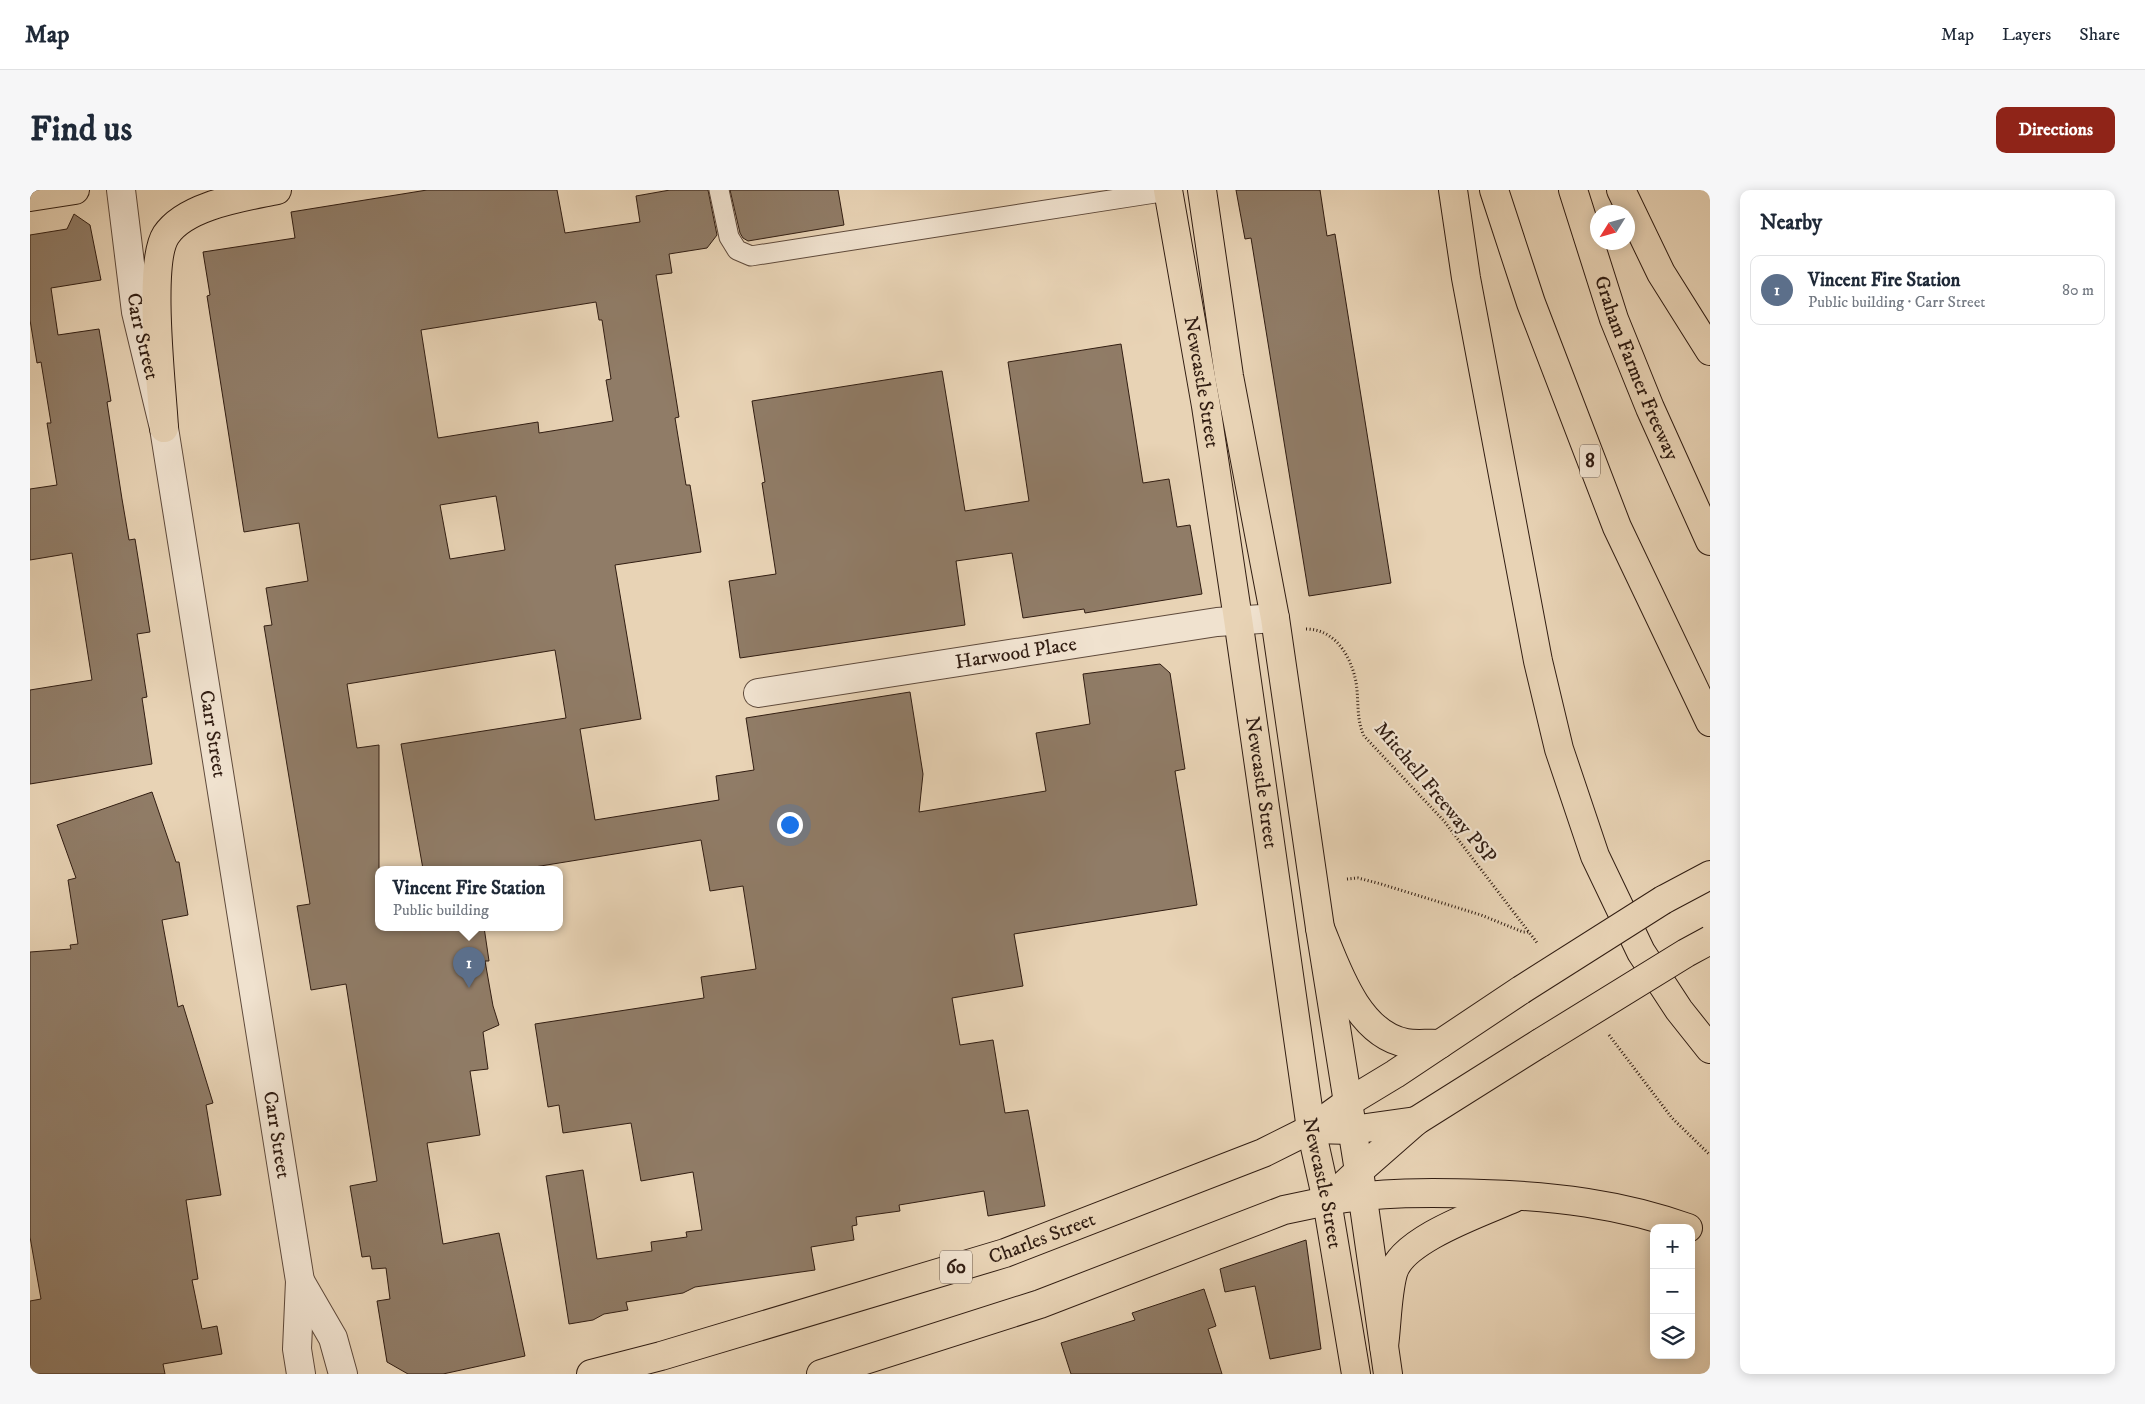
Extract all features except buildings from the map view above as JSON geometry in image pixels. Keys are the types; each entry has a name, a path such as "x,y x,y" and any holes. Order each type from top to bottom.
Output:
{"main road":[{"path":"30,197 75,190"},
{"path":"164,428 157,279 160,249 167,234 181,221 215,203 277,190"},
{"name":"Newcastle Street","path":"1168,190 1204,397 1238,619 1311,1129 1327,1201 1356,1374"},
{"name":"Newcastle Street","path":"1202,190 1230,376 1275,618 1388,1374"},
{"path":"1453,190 1466,278 1534,641 1559,749 1595,856 1641,952 1679,1010 1710,1049"},
{"name":"8","path":"1494,190 1531,304 1617,527 1710,722"},
{"name":"Graham Farmer Freeway","path":"1573,190 1614,319 1654,417 1710,541"},
{"path":"1621,190 1661,273 1710,351"},
{"name":"Charles Street","path":"590,1374 661,1356 1005,1252 1263,1152 1311,1129 1347,1103 1521,990 1663,900 1710,875"},
{"path":"1320,928 1353,1003 1375,1027 1391,1038 1406,1043 1440,1044"},
{"path":"821,1374 866,1368 1040,1304 1284,1210 1327,1201 1360,1183 1416,1121 1686,953 1710,940"},
{"path":"1311,1129 1352,1130 1416,1121"},
{"path":"1360,1183 1463,1193 1520,1195 1603,1204 1676,1224"},
{"path":"1384,1346 1393,1272 1404,1254 1424,1238 1520,1195"},
{"path":"1695,1230 1710,1236"}],"street":[{"name":"Carr Street","path":"121,190 136,312 164,428 300,1281 296,1350 301,1374"},
{"name":"Harwood Place","path":"758,693 1238,619 1275,618"},
{"name":"Carr Street","path":"300,1281 333,1338 343,1374"}],"lane":[{"path":"719,190 729,238 737,250 751,256 1168,190"}],"path":[{"name":"Mitchell Freeway PSP","path":"1275,618 1306,629 1315,629 1328,635 1339,644 1350,661 1356,682 1360,728 1364,736 1444,821 1541,946"},
{"path":"1347,879 1358,878 1381,884 1481,915 1523,932 1529,932"},
{"path":"1608,1034 1672,1118 1710,1155"}],"place":[{"name":"Vincent Fire Station","path":"469,988"}]}
